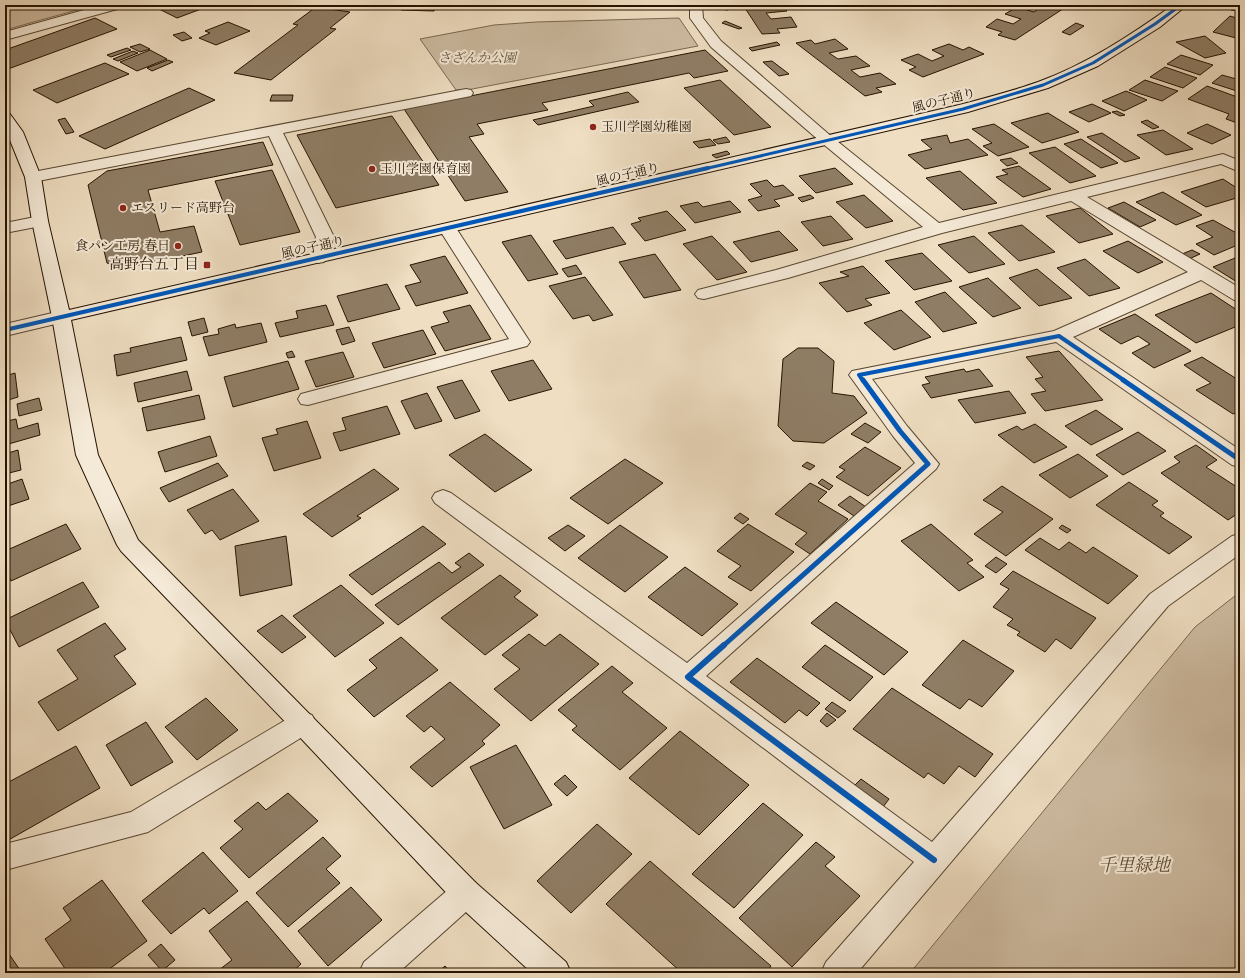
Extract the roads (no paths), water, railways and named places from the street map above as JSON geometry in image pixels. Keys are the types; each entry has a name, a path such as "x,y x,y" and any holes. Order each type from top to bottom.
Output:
{"street":[{"path":"5,36 116,5"},
{"path":"696,5 697,18 716,44 827,140 936,229"},
{"name":"風の子通り","path":"5,330 207,282 448,229 963,109 1043,85 1093,64 1155,24 1181,5"},
{"path":"33,177 466,93"},
{"path":"5,117 16,132 33,177 40,221 61,317 87,455 129,545 466,893 555,973"},
{"path":"274,130 325,237 318,258"},
{"path":"704,294 782,274 936,229 1223,159 1240,152"},
{"path":"1223,159 1240,167"},
{"path":"1074,196 1240,296"},
{"path":"5,228 40,221"},
{"path":"308,399 520,342 448,229"},
{"path":"688,677 928,464 900,431 859,375 1060,336 1201,272"},
{"path":"1060,336 1240,460"},
{"path":"443,498 688,677 934,860"},
{"path":"837,973 1159,600 1240,542"},
{"path":"5,857 138,823 303,723"},
{"path":"375,973 466,893"}],"place":[{"name":"玉川学園幼稚園","path":"593,127"},
{"name":"玉川学園保育園","path":"372,169"},
{"name":"エスリード高野台","path":"123,208"},
{"name":"食パン工房 春日","path":"178,246"},
{"name":"高野台五丁目","path":"207,265"}],"park label":[{"name":"さざんか公園","path":"477,58"},
{"name":"千里緑地","path":"1134,866"}]}
